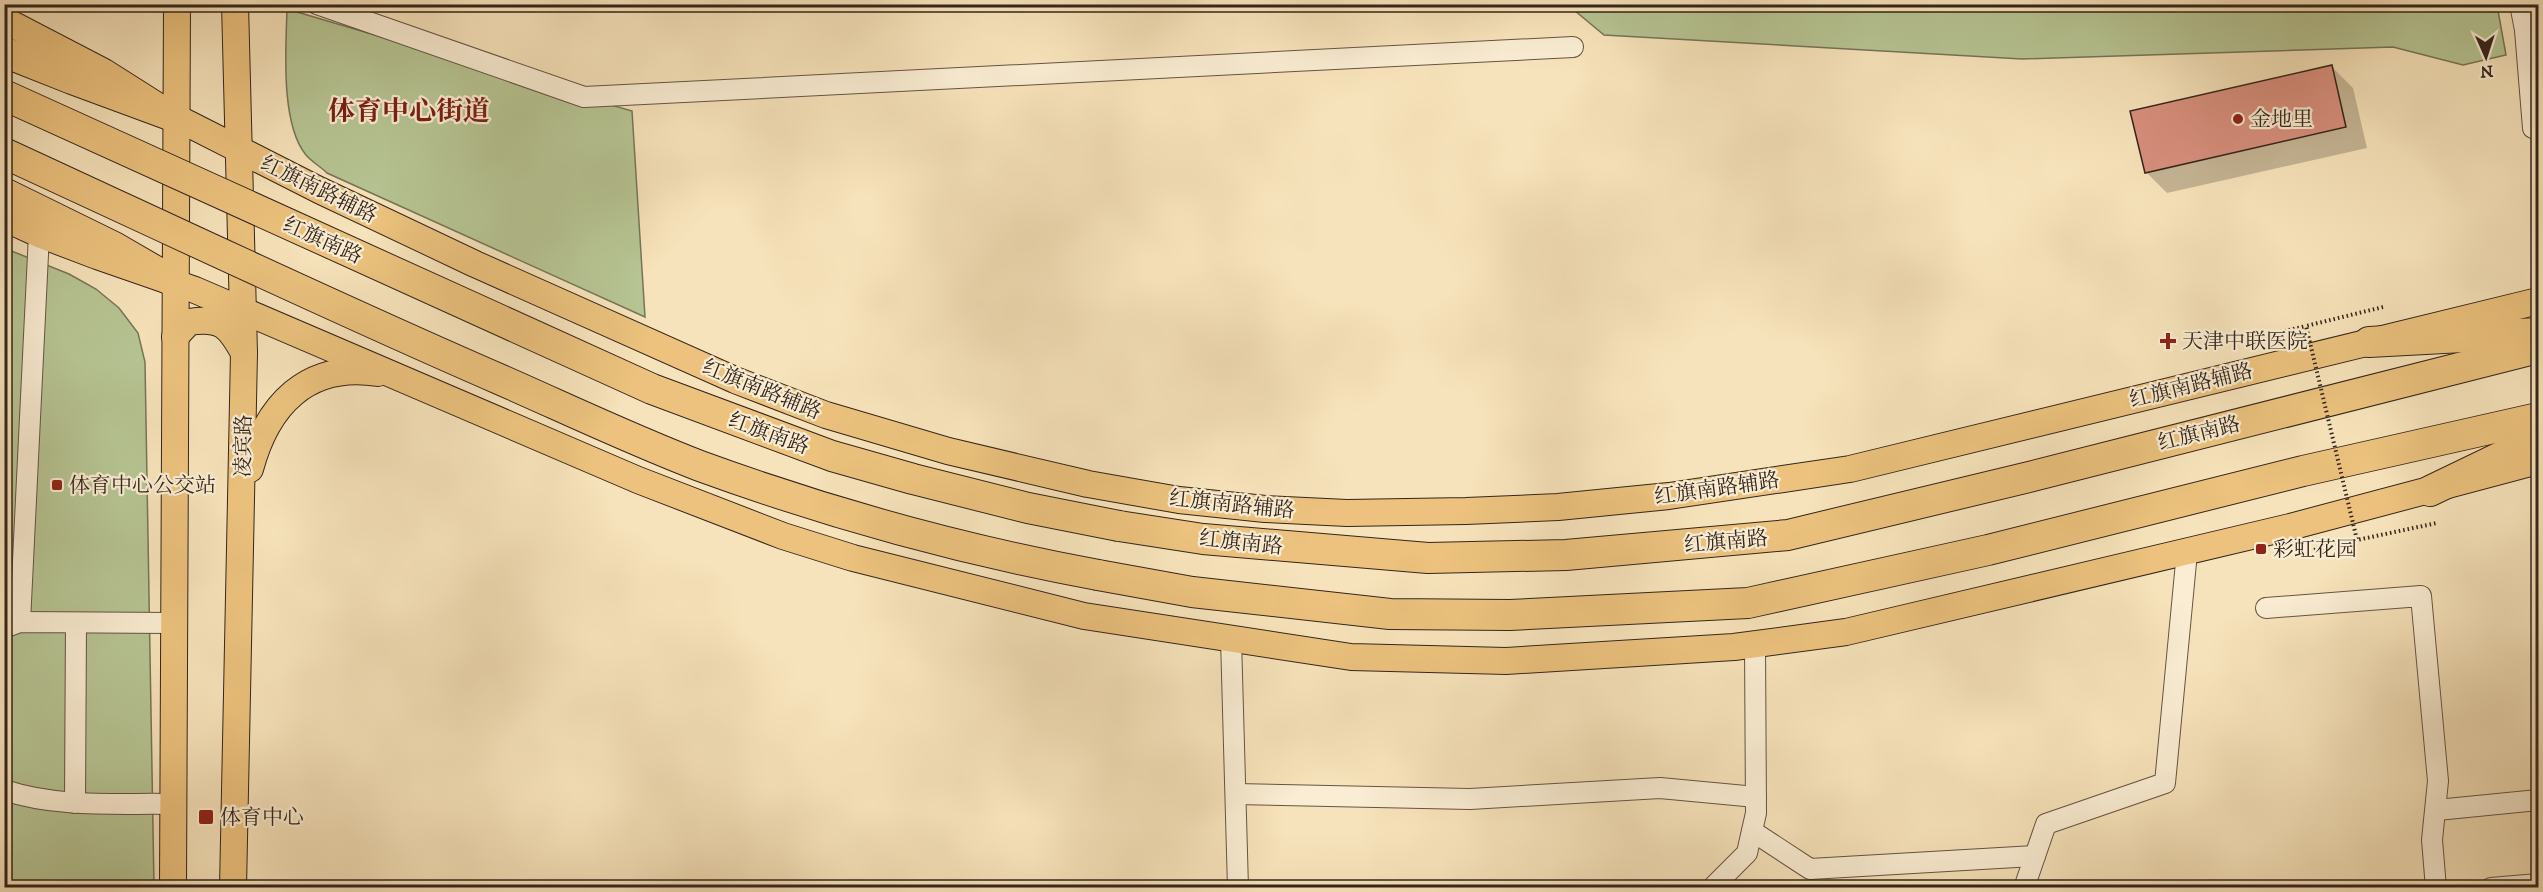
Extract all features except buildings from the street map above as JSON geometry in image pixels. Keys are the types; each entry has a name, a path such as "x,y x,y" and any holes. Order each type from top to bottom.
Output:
{"highway":[{"path":"4,51 72,80 175,117"},
{"name":"红旗南路","path":"4,95 652,389 842,459 1028,508 1119,526 1203,539 1428,558 1566,555 1788,535 2033,476 2538,348"},
{"path":"4,153 400,336 697,465 872,522 982,551 1192,592 1390,614 1510,615 1748,603 1988,550 2303,471 2538,418"},
{"path":"4,193 114,247 176,283"},
{"path":"2369,342 2538,333"},
{"path":"2430,491 2538,439"}],"main road":[{"path":"173,888 177,4"},
{"name":"凌宾路","path":"233,888 244,353 235,4"},
{"name":"红旗南路辅路","path":"4,20 104,72 175,117 239,149 475,264 735,380 826,415 948,451 1088,484 1179,500 1265,509 1347,513 1558,507 1669,495 1850,469 2538,301"},
{"path":"4,218 39,234 176,283 243,310 638,480 728,516 823,549 1084,616 1350,657 1506,661 1755,644 1846,632 2187,552 2430,491 2538,461"},
{"path":"175,337 189,322 215,321 232,332 244,353"},
{"path":"242,497 263,432 283,400 293,392 308,382 337,373 371,372 396,375"}],"street":[{"path":"317,4 584,97 1573,47"},
{"path":"2520,4 2531,29 2533,128 2538,130"},
{"path":"39,234 12,625 173,623"},
{"path":"2024,888 2046,824 2165,783 2187,552"},
{"path":"2265,608 2421,596 2438,781 2437,810 2432,840 2436,888"},
{"path":"75,803 76,623"},
{"path":"1231,639 1239,888"},
{"path":"1712,888 1748,853 1756,813 1755,644"},
{"path":"1236,794 1470,799 1660,788 1756,797"},
{"path":"4,790 41,800 75,803 173,804"},
{"path":"2437,810 2538,800"},
{"path":"1752,831 1810,869 2035,856"},
{"path":"2491,888 2538,884"}],"path":[{"path":"2258,337 2383,307"},
{"path":"2306,326 2357,540"},
{"path":"2314,550 2437,522"}],"green space":[{"path":"1568,5 2497,5 2506,55 2463,65 2393,47 2022,59 1604,35"},
{"path":"287,9 632,111 645,317 327,173 311,160 298,141 288,105"},
{"path":"4,248 69,274 96,289 119,308 138,333 145,362 154,887 5,887"}],"place":[{"name":"金地里","path":"2238,119"},
{"name":"天津中联医院","path":"2168,341"},
{"name":"体育中心公交站","path":"57,485"},
{"name":"彩虹花园","path":"2261,549"},
{"name":"体育中心","path":"206,817"}],"district":[{"name":"体育中心街道","path":"409,111"}]}
